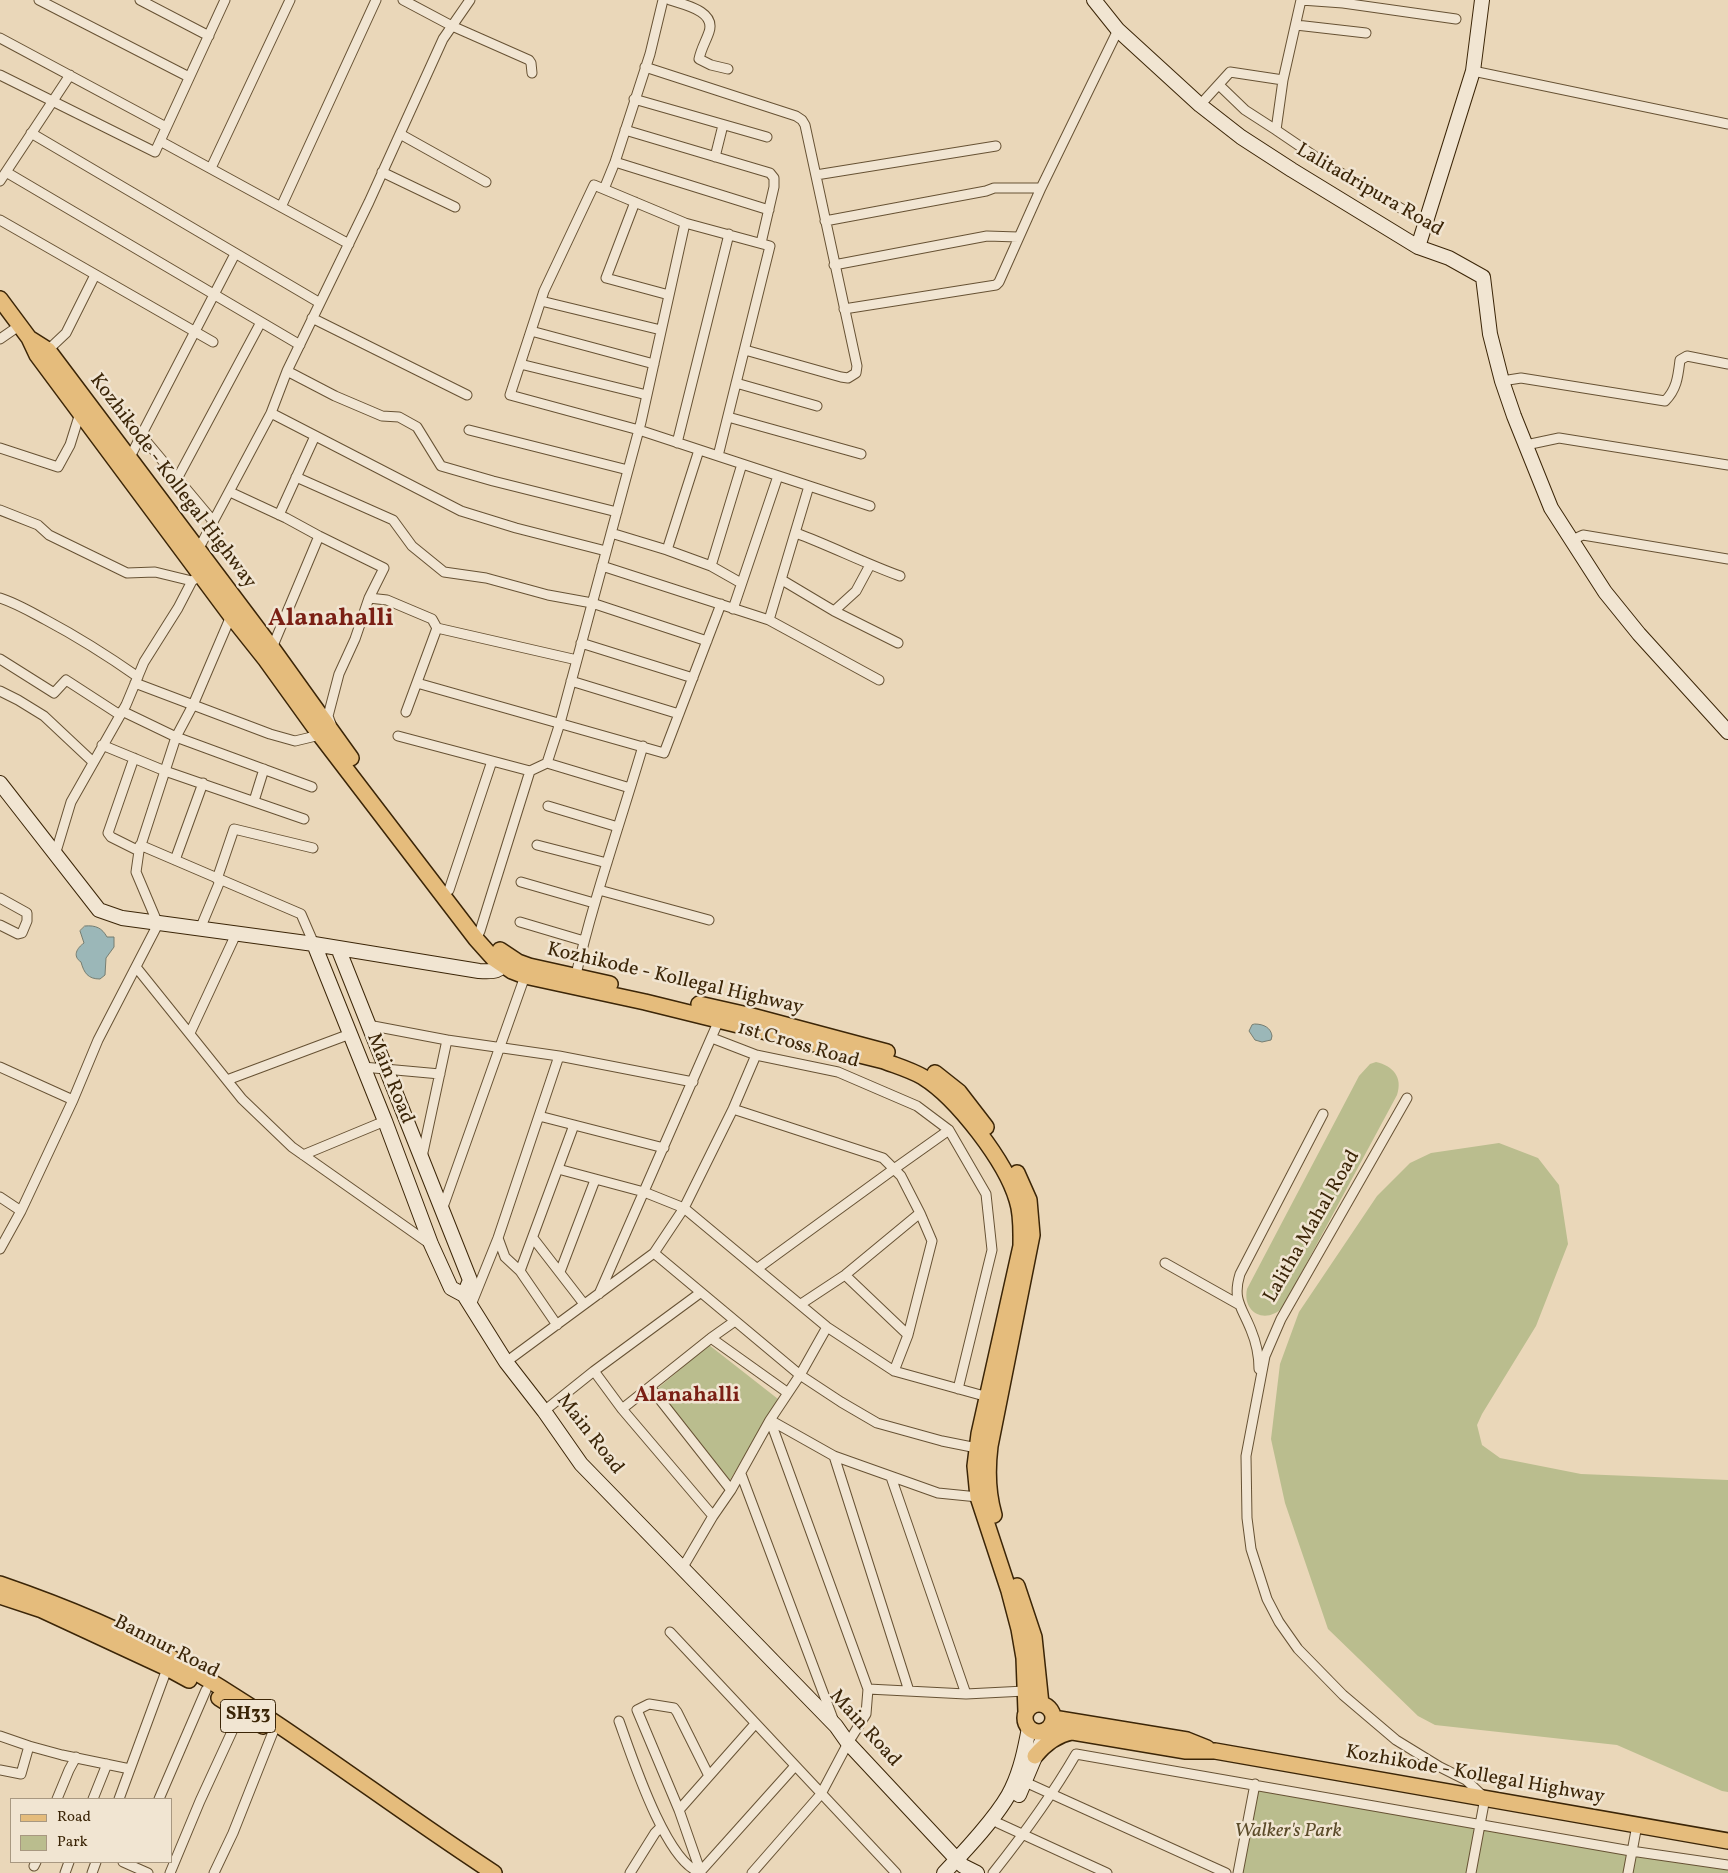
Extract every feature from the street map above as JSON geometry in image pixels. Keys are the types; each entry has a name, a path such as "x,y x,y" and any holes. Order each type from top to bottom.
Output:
{"main road":[{"name":"Kozhikode - Kollegal Highway","path":"0,299 30,338 36,355 80,413 196,578 231,616 450,890 493,958 529,966 574,982 884,1061 922,1077 940,1090 958,1107 1001,1164 1012,1184 1018,1202 1021,1223 1021,1246 977,1448 975,1466 978,1497 994,1530 1034,1637 1041,1704"},
{"name":"Kozhikode - Kollegal Highway","path":"30,338 48,350 130,457 272,648 325,732 478,935"},
{"name":"Kozhikode - Kollegal Highway","path":"507,961 525,976 574,982 752,1016 907,1059 928,1068 965,1099 1003,1149 1021,1180 1029,1200 1033,1226 1032,1242 990,1446 988,1488 994,1530 1019,1628 1024,1658 1026,1712"},
{"path":"0,1584 47,1600 110,1628 277,1723 447,1847 494,1873"},
{"name":"Bannur Road","path":"0,1596 42,1610 170,1663 206,1690 447,1847 476,1873"},
{"path":"1039,1679 1043,1691 1054,1708 1061,1714 1087,1723"},
{"path":"1041,1704 1050,1709 1049,1726 1037,1732 1029,1728 1025,1720 1026,1712 1032,1706 1041,1704"},
{"name":"Kozhikode - Kollegal Highway","path":"1049,1726 1087,1723 1186,1740 1215,1751"},
{"name":"Kozhikode - Kollegal Highway","path":"1049,1726 1073,1732 1186,1751 1215,1751 1728,1841"},
{"path":"1035,1756 1052,1740 1073,1732"}],"street":[{"path":"38,0 189,77"},
{"path":"0,75 155,152 225,0"},
{"path":"211,168 290,0"},
{"path":"281,207 376,0"},
{"path":"403,0 452,26 529,60 532,73"},
{"path":"198,550 271,413 287,371 443,39 470,0"},
{"path":"604,189 615,162 645,67 663,0"},
{"path":"670,0 707,16 710,23 709,31 701,48 699,59 711,65 728,69"},
{"name":"Lalitadripura Road","path":"1094,0 1118,30 1200,105 1240,137 1418,247 1449,258 1483,277 1490,334 1502,381 1551,508 1604,592 1639,634 1728,732"},
{"path":"1276,130 1283,80 1301,0 1343,2 1456,19"},
{"path":"1418,247 1473,71 1482,0"},
{"path":"145,1 208,36"},
{"path":"1296,25 1366,33"},
{"path":"844,309 996,285 999,282 1041,188 1118,30"},
{"path":"0,38 166,127"},
{"path":"645,67 796,116 805,125 856,373 848,378 840,377 745,350"},
{"path":"1473,71 1728,124"},
{"path":"1200,105 1230,72 1283,80"},
{"path":"0,181 70,75"},
{"path":"1219,85 1245,110 1328,166 1402,209"},
{"path":"634,99 766,137"},
{"path":"715,157 723,124"},
{"path":"624,130 770,173 774,178 774,187 761,244"},
{"path":"31,133 320,303"},
{"path":"400,134 486,182"},
{"path":"160,140 348,244"},
{"path":"816,175 996,146"},
{"path":"615,162 769,210"},
{"path":"6,172 300,344"},
{"path":"382,172 455,207"},
{"path":"718,456 770,246 685,223 594,185 541,301 510,395 639,430 677,443 870,506"},
{"path":"825,221 994,188 1041,188"},
{"path":"635,202 606,278 669,295"},
{"path":"0,220 213,342"},
{"path":"547,763 560,723 639,430 685,223"},
{"path":"677,443 729,234"},
{"path":"834,266 986,236 1018,237"},
{"path":"130,457 235,254"},
{"path":"48,350 66,333 95,275"},
{"path":"541,301 661,330"},
{"path":"312,318 468,395"},
{"path":"178,479 261,322"},
{"path":"0,340 13,330"},
{"path":"531,331 654,364"},
{"path":"1502,381 1521,378 1665,400 1674,393 1680,360 1687,356 1728,364"},
{"path":"520,364 647,395"},
{"path":"287,371 335,396 382,416 399,417 417,427 441,466 492,481 617,512"},
{"path":"736,383 817,406"},
{"path":"0,448 58,467 70,445 80,413"},
{"path":"271,413 461,511 516,528 606,551"},
{"path":"728,417 861,454"},
{"path":"469,430 628,470"},
{"path":"141,435 213,521"},
{"path":"279,514 315,436"},
{"path":"1526,445 1559,438 1728,465"},
{"path":"667,550 699,450"},
{"path":"711,566 742,464"},
{"path":"733,609 778,476"},
{"path":"296,477 393,520 412,546 444,572 486,578 548,595 592,603 707,641"},
{"path":"770,620 809,486"},
{"path":"0,598 13,602 97,648 136,680 193,705 270,734 295,741 325,732 333,727 328,716 339,674 369,598 384,568 279,514 230,492"},
{"path":"0,510 38,526 48,535 127,572 156,572 196,578 144,662 121,713 71,802 55,855"},
{"path":"611,533 711,566 741,583"},
{"path":"796,533 827,544 870,565 900,576"},
{"path":"1572,540 1583,535 1728,559"},
{"path":"272,648 319,536"},
{"path":"834,611 856,590 870,565"},
{"path":"602,566 770,620 879,680"},
{"path":"782,580 834,611 898,643"},
{"path":"369,598 387,600 432,619 437,628 577,660"},
{"path":"417,683 664,753 721,604"},
{"path":"158,924 136,872 140,848 176,737 193,705 231,616"},
{"path":"406,712 437,628"},
{"path":"582,642 693,678"},
{"path":"0,659 54,693 66,680 121,713 176,737 312,788"},
{"path":"571,680 679,714"},
{"path":"0,692 18,700 44,716 93,762"},
{"path":"398,736 530,771 547,763 630,788"},
{"path":"102,745 165,771 304,819"},
{"path":"574,982 594,903 643,746"},
{"path":"134,758 108,833 111,837 175,860 301,914 314,944"},
{"path":"450,890 492,761"},
{"path":"254,801 264,769"},
{"path":"478,935 530,771"},
{"path":"0,783 99,910 122,918 158,924 314,944 479,971 490,972 499,970 507,961"},
{"path":"175,860 203,783"},
{"path":"548,806 618,827"},
{"path":"200,929 219,880 234,828 313,848"},
{"path":"537,844 607,863"},
{"path":"521,882 594,903"},
{"path":"598,890 709,920"},
{"path":"0,898 27,913 28,917 22,933 18,934 0,925"},
{"path":"520,922 584,941"},
{"path":"0,1249 21,1211 73,1100 98,1040 158,924"},
{"path":"190,1034 236,934"},
{"name":"Main Road","path":"314,944 385,1121 431,1244 451,1288 467,1300 506,1362 544,1411 581,1464 836,1726 848,1742 959,1866"},
{"path":"338,948 384,1068 470,1280 467,1300"},
{"path":"136,967 242,1099 292,1147 431,1244"},
{"path":"442,1210 525,976"},
{"name":"1st Cross Road","path":"599,1294 719,1020"},
{"path":"368,1025 447,1040 559,1056 693,1082"},
{"path":"227,1080 350,1034"},
{"name":"1st Cross Road","path":"712,1038 756,1055 838,1072 917,1106 949,1130 986,1194 992,1250 958,1389"},
{"path":"422,1160 447,1040"},
{"path":"506,1362 654,1253 684,1208 733,1109 756,1055"},
{"path":"467,1300 498,1238 559,1056"},
{"path":"363,1066 440,1074"},
{"path":"0,1067 73,1100"},
{"name":"Lalitha Mahal Road","path":"1407,1098 1281,1319 1265,1356 1246,1456 1247,1518 1251,1549 1267,1599 1279,1622 1298,1649 1318,1671 1375,1724 1418,1754 1466,1780 1485,1798"},
{"path":"733,1109 883,1158 901,1176 932,1241 908,1336 894,1371"},
{"name":"Lalitha Mahal Road","path":"1260,1379 1256,1345 1238,1304 1237,1286 1240,1274 1323,1114"},
{"path":"539,1116 664,1148"},
{"path":"303,1155 385,1121"},
{"path":"520,1271 574,1125"},
{"path":"758,1268 949,1130"},
{"path":"558,1169 644,1192 684,1208 827,1327 894,1371 988,1397"},
{"path":"560,1272 595,1180"},
{"path":"0,1197 21,1211"},
{"path":"801,1304 845,1275 920,1213"},
{"path":"498,1238 505,1257 520,1271 557,1325"},
{"path":"533,1238 584,1304"},
{"path":"654,1253 800,1375 877,1423 942,1441 977,1448"},
{"path":"1165,1263 1238,1304"},
{"path":"845,1275 908,1336"},
{"path":"544,1411 594,1370 700,1293"},
{"path":"622,1409 735,1321"},
{"path":"683,1567 712,1516 741,1474 770,1420 800,1375 827,1327"},
{"path":"711,1338 788,1393"},
{"path":"594,1370 622,1409 712,1516"},
{"path":"650,1387 731,1490"},
{"path":"770,1420 834,1456 890,1477 938,1493 978,1497"},
{"path":"752,1873 821,1794 848,1742 866,1714 868,1689 770,1420"},
{"path":"834,1456 909,1691"},
{"path":"741,1474 836,1726"},
{"path":"890,1477 966,1694"},
{"path":"670,1632 896,1873"},
{"path":"119,1798 170,1663"},
{"path":"868,1689 966,1694 1025,1691"},
{"path":"159,1798 206,1690"},
{"path":"701,1873 678,1810 637,1710 649,1704 674,1708 709,1776"},
{"path":"170,1873 200,1801 241,1712"},
{"path":"618,1721 661,1827 686,1864 701,1873"},
{"path":"678,1810 756,1724"},
{"path":"944,1873 959,1866 998,1824 1014,1803 1049,1726"},
{"path":"959,1866 1012,1790 1024,1753 1029,1728"},
{"path":"214,1873 233,1833 273,1732"},
{"path":"0,1736 29,1746 76,1758 130,1769"},
{"path":"0,1770 21,1774 29,1746"},
{"path":"993,1873 1024,1835 1052,1795 1076,1754 1632,1851 1728,1865"},
{"path":"57,1798 68,1770 76,1758"},
{"path":"93,1798 107,1764"},
{"path":"701,1873 795,1766"},
{"path":"1025,1782 1226,1873"},
{"path":"1238,1873 1255,1784"},
{"path":"1471,1873 1485,1798"},
{"path":"998,1824 1107,1873"},
{"path":"1628,1873 1637,1825"},
{"path":"630,1873 655,1833 661,1827"},
{"path":"128,1865 148,1873"},
{"path":"959,1866 977,1873"}],"green space":[{"path":"1376,1062 1387,1066 1395,1073 1399,1083 1397,1095 1283,1307 1270,1315 1263,1316 1257,1314 1248,1304 1246,1297 1247,1289 1359,1076 1370,1064"},
{"path":"1499,1143 1538,1158 1559,1185 1568,1244 1536,1326 1477,1425 1482,1445 1500,1458 1581,1474 1728,1480 1728,1792 1617,1745 1435,1725 1418,1716 1328,1629 1285,1503 1271,1439 1280,1364 1299,1312 1377,1196 1410,1163 1431,1153"},
{"path":"709,1345 778,1399 730,1480 657,1389"},
{"name":"Walker's Park","path":"1255,1784 1630,1856 1728,1869 1728,1873 1238,1873"}],"water":[{"path":"85,926 101,929 107,937 114,937 114,947 106,958 105,975 100,979 87,975 76,955 79,947 84,943 80,931"},
{"path":"1255,1024 1269,1029 1272,1036 1271,1040 1262,1042 1255,1040 1249,1031 1252,1025"}],"district":[{"name":"Alanahalli","path":"331,620"},
{"name":"Alanahalli","path":"687,1397"}]}
